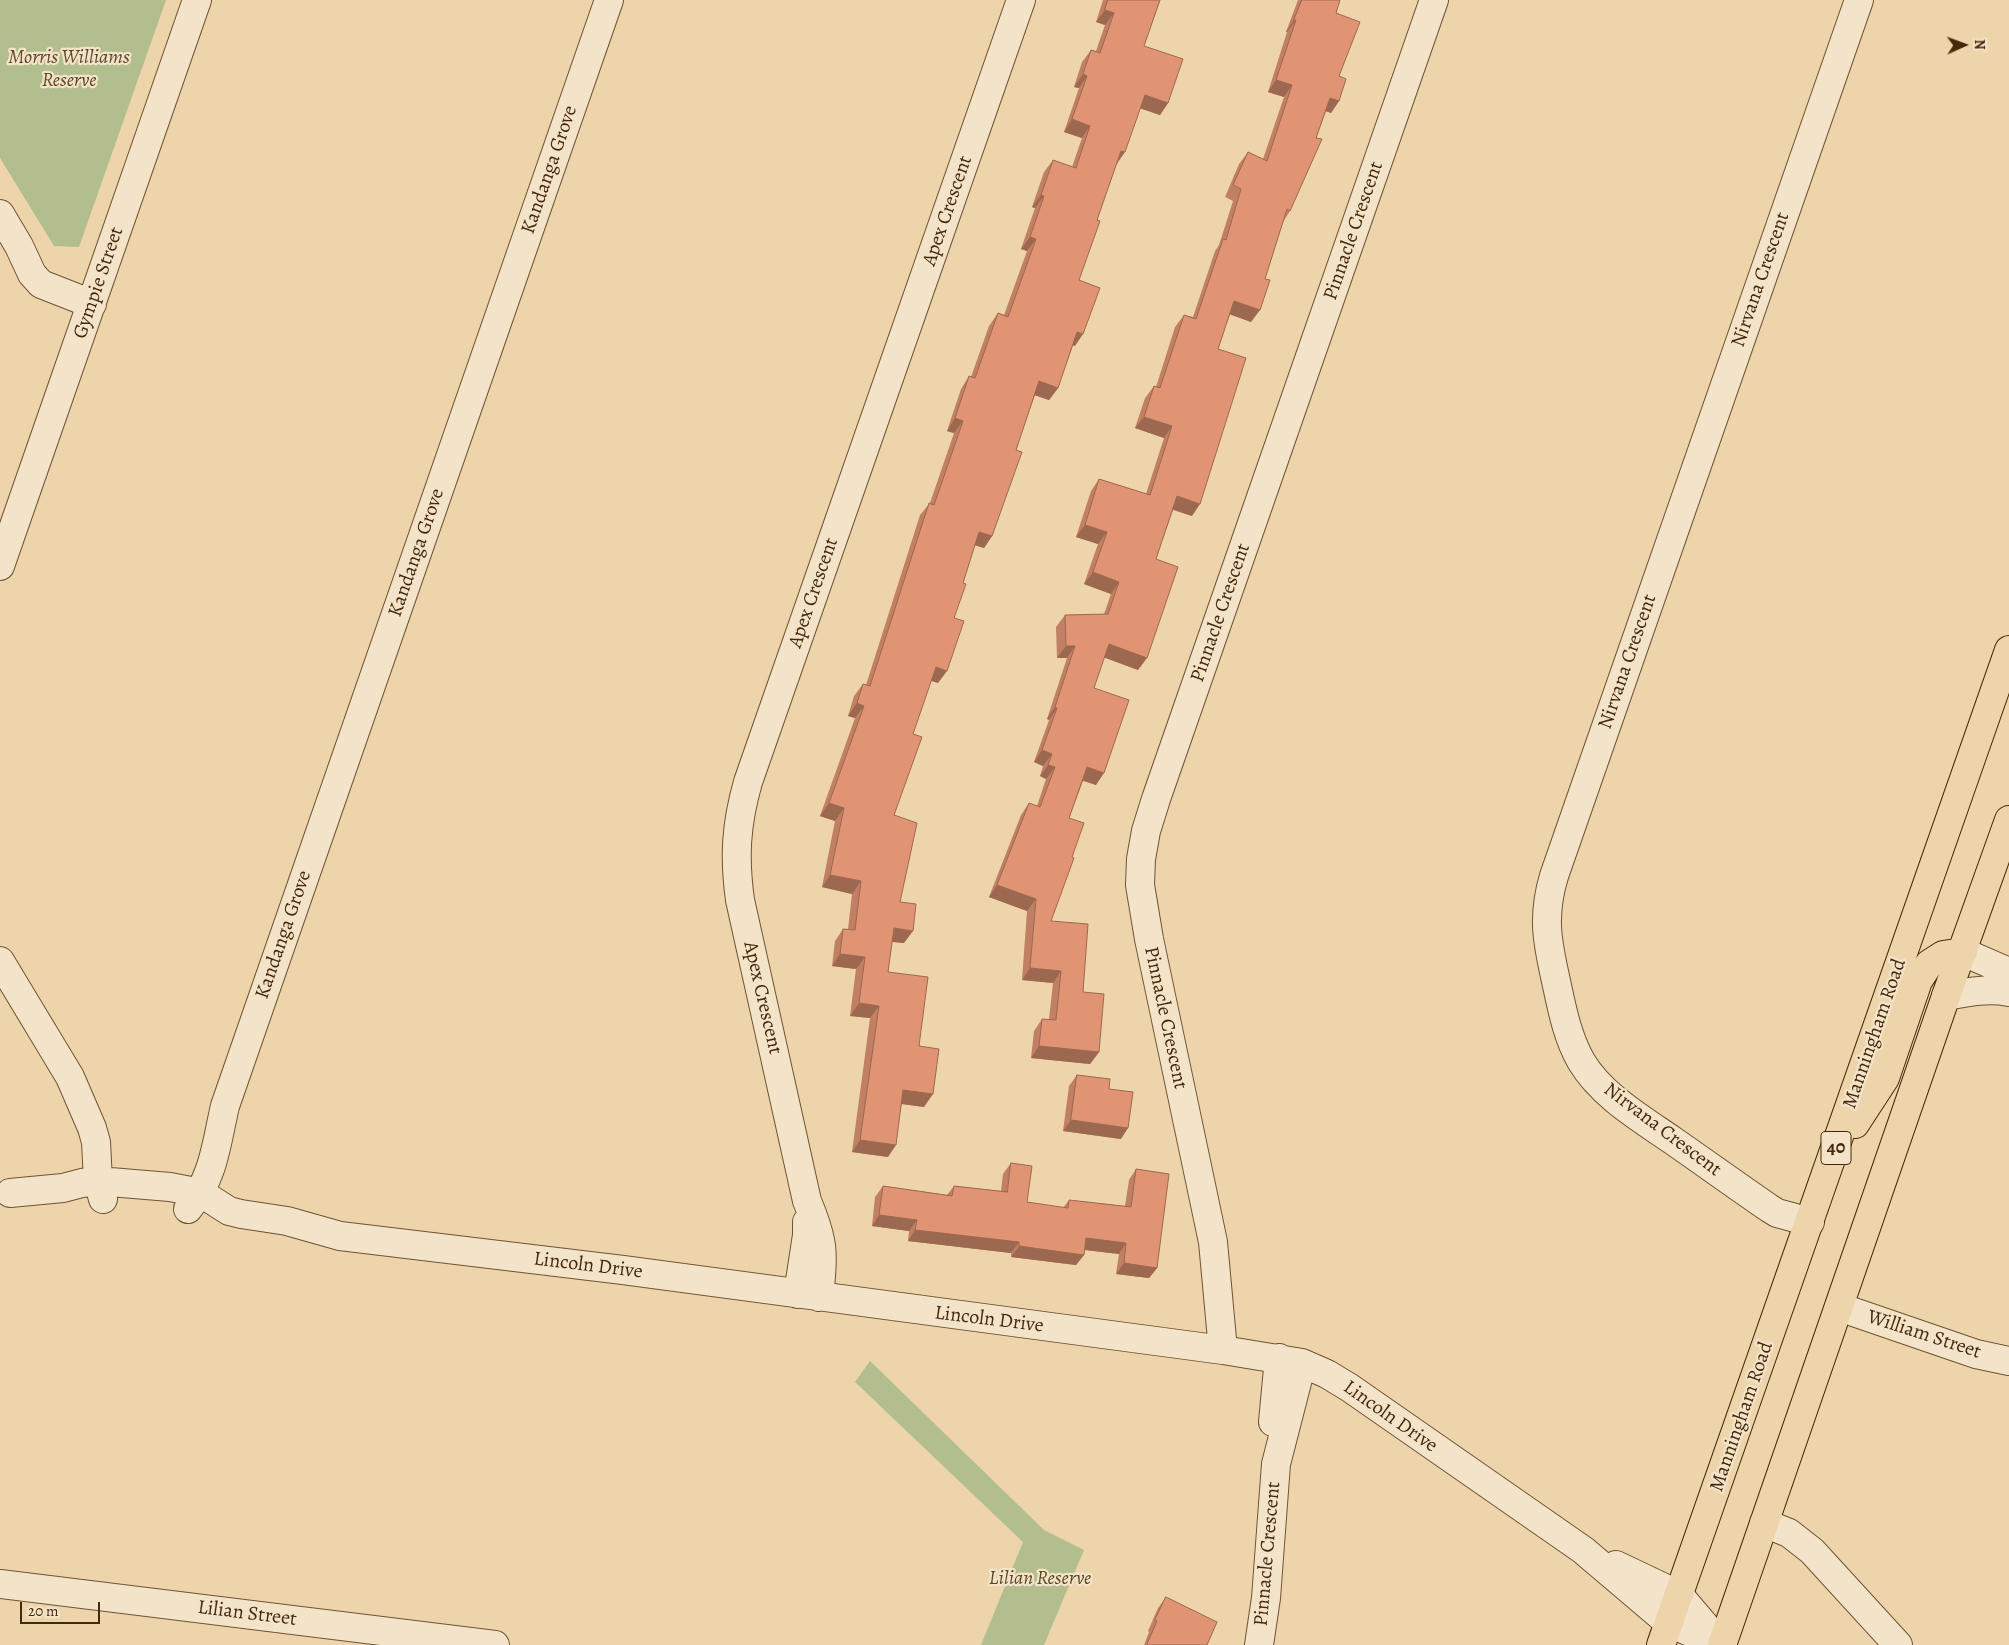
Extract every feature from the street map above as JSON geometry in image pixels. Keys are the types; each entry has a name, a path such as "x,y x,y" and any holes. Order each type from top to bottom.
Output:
{"main road":[{"name":"Manningham Road","path":"1665,1634 2009,650"},
{"path":"1721,1645 2009,820"},
{"path":"1833,1156 1885,1078 1918,982 1929,964 1943,955 1963,952"}],"street":[{"name":"Gympie Street","path":"0,566 197,0"},
{"name":"Kandanga Grove","path":"193,1197 212,1165 225,1106 609,0"},
{"name":"Apex Crescent","path":"808,1296 823,1248 819,1229 807,1201 740,900 736,848 739,818 751,773 1021,0"},
{"name":"Pinnacle Crescent","path":"1234,1351 1228,1279 1213,1242 1143,910 1140,885 1146,831 1434,0"},
{"name":"Nirvana Crescent","path":"1810,1222 1777,1213 1769,1208 1632,1112 1594,1078 1582,1063 1566,1029 1550,952 1546,912 1554,876 1859,0"},
{"path":"0,214 19,246 32,274 41,284 95,295"},
{"path":"1963,952 2009,972"},
{"path":"0,961 70,1077 94,1135 104,1188"},
{"path":"1946,996 1969,991 1993,989 2009,992"},
{"name":"Lincoln Drive","path":"5,1192 44,1203 60,1205 104,1188 121,1199 193,1197 230,1228 248,1232 297,1238 340,1236 623,1270 1291,1360 1327,1374 1350,1388 1583,1550 1679,1595 1721,1645"},
{"name":"William Street","path":"1839,1307 1976,1354 2009,1361"},
{"name":"Pinnacle Crescent","path":"1259,1645 1266,1598 1276,1464 1291,1360"},
{"path":"1764,1523 1789,1533 1812,1551 1898,1645"},
{"name":"Lincoln Drive","path":"1583,1550 1665,1634 1721,1645"},
{"name":"Lilian Street","path":"0,1584 495,1645"}],"green space":[{"name":"Morris Williams Reserve","path":"0,0 166,0 79,247 54,246 0,158"},
{"name":"Lilian Reserve","path":"870,1361 1044,1530 1084,1550 1044,1645 981,1645 1023,1542 855,1382"}],"building":[{"path":"1108,0 1160,0 1144,46 1183,59 1168,103 1145,95 1125,152 1121,151 1097,220 1100,221 1079,280 1100,288 1083,334 1077,332 1058,388 1039,381 1016,450 1022,452 992,536 979,532 963,583 966,584 954,618 964,621 947,671 936,667 913,734 922,737 894,815 917,823 900,902 916,904 913,931 894,928 888,972 928,977 919,1046 939,1049 933,1094 903,1090 896,1145 860,1140 879,1006 859,1003 865,957 840,954 843,929 855,930 861,881 830,875 844,808 829,803 864,706 857,703 863,684 870,686 929,503 934,505 963,421 955,418 969,376 975,378 998,313 1008,317 1036,239 1030,237 1044,196 1041,195 1053,160 1076,168 1090,126 1072,119 1087,76 1083,74 1091,50 1100,53 1114,13 1105,10"},
{"path":"1302,0 1340,0 1336,13 1360,22 1339,76 1346,79 1339,101 1330,98 1316,138 1322,139 1290,211 1287,209 1265,279 1270,280 1260,310 1234,301 1218,349 1246,358 1200,504 1177,496 1156,559 1178,567 1147,658 1109,644 1094,688 1129,700 1104,773 1087,767 1069,818 1084,823 1072,857 1074,858 1051,921 1088,924 1083,992 1104,994 1099,1052 1039,1046 1042,1019 1056,1020 1061,971 1030,968 1036,899 997,885 1029,803 1040,807 1055,767 1048,765 1052,754 1042,750 1057,708 1055,707 1075,646 1066,646 1065,615 1108,614 1119,582 1093,572 1107,532 1085,525 1099,479 1150,495 1172,426 1144,417 1154,386 1160,388 1184,315 1196,319 1223,239 1226,240 1241,189 1233,185 1248,152 1267,161 1292,85 1276,80"},
{"path":"1077,1075 1110,1079 1109,1089 1133,1092 1128,1128 1071,1120"},
{"path":"1011,1163 1032,1166 1027,1202 1068,1208 1069,1200 1131,1207 1136,1169 1169,1174 1157,1268 1124,1263 1126,1243 1086,1238 1084,1255 1019,1246 1019,1242 915,1230 917,1220 879,1215 883,1186 952,1196 954,1186 1007,1192"},
{"path":"1166,1597 1217,1622 1207,1645 1147,1644 1157,1621 1155,1620"}]}
